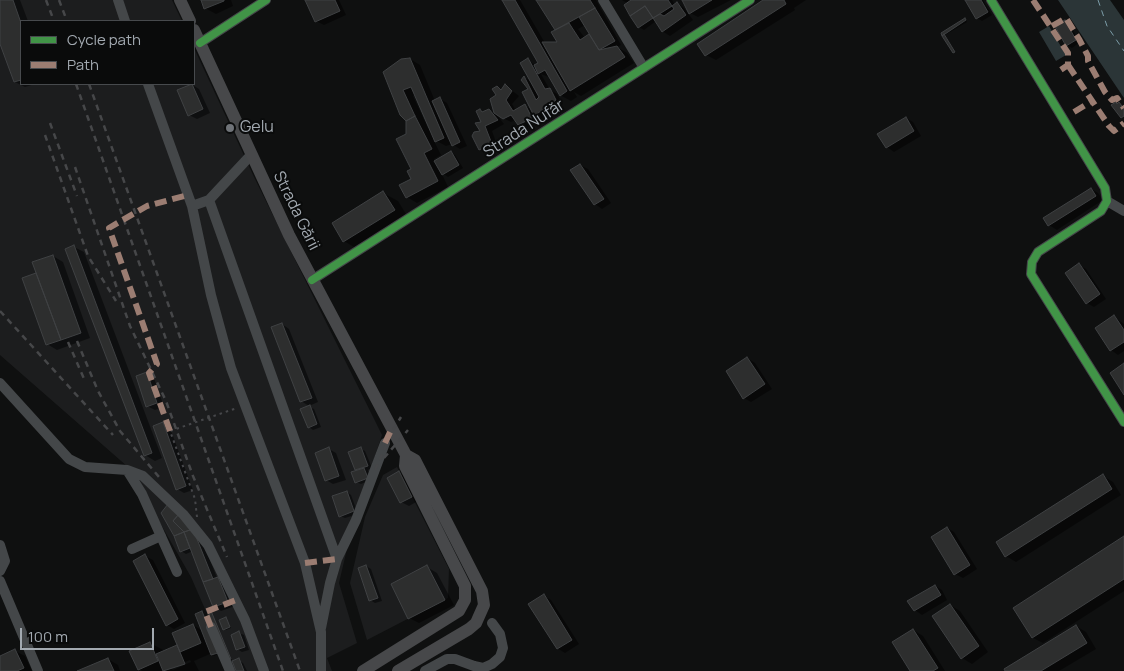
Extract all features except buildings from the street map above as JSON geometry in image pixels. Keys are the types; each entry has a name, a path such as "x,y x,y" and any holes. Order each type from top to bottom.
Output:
{"main road":[{"path":"180,0 190,20"},
{"name":"Strada Gării","path":"195,32 251,155 312,280 406,455 415,460 482,591 484,605 481,614 469,629 398,671"},
{"name":"Strada Gării","path":"363,671 459,612 466,600 465,586 405,466 406,455"}],"street":[{"path":"118,0 125,20"},
{"path":"200,43 266,0"},
{"path":"603,0 644,68"},
{"name":"Strada Nufăr","path":"312,280 750,0"},
{"path":"991,0 1106,188 1107,201 1097,214 1038,252 1032,262 1032,274 1124,422"},
{"path":"148,85 192,206 210,295 231,368 304,563 321,632"},
{"path":"192,206 209,200 251,155"},
{"path":"209,200 337,559"},
{"path":"1107,201 1124,211"},
{"path":"0,383 69,459 85,467 127,470 143,476 191,524 208,545 232,592 245,620 264,671"},
{"path":"322,671 321,632 330,583 337,559 356,520 385,442"},
{"path":"127,470 142,494 177,572"},
{"path":"132,549 161,536"},
{"path":"0,545 5,560 0,571"},
{"path":"0,581 38,671"},
{"path":"426,671 447,659 455,659 483,668 492,664 500,657 503,648 500,634 492,623"},
{"path":"211,627 230,671"}],"path":[{"path":"191,524 198,516 195,499 170,431 244,405"}],"shaded area":[{"path":"0,0 172,0 182,20 20,20 20,85 195,85 195,50 254,177 382,435 354,519 339,583 357,643 327,658 332,671 232,671 191,577 128,467 0,355"},
{"path":"1058,0 1110,0 1124,20 1124,98"},
{"path":"1049,26 1066,55 1056,61 1039,32"},
{"path":"397,467 449,569 448,598 367,640 350,583 365,517 383,475"}],"ferry route":[{"path":"1098,0 1107,26 1124,51"}],"railway":[{"path":"46,0 54,20"},
{"path":"59,0 67,20"},
{"path":"76,85 283,671"},
{"path":"89,85 300,671"},
{"path":"50,123 77,196"},
{"path":"45,135 88,256 116,301"},
{"path":"75,167 130,326 166,401 193,476 227,557"},
{"path":"0,311 113,435"},
{"path":"77,341 98,391 120,431 159,477"},
{"path":"68,342 85,381"},
{"path":"375,470 401,417"},
{"path":"384,458 408,430"}],"marked path":[{"path":"1033,0 1068,53 1068,65 1059,71"},
{"path":"1052,26 1066,18 1088,56 1088,61 1105,92 1112,100 1117,98 1124,108"},
{"path":"1068,65 1109,126 1114,131 1124,123"},
{"path":"1074,112 1092,101"},
{"path":"170,431 149,373 157,364 109,228 147,206 188,195"},
{"path":"385,443 392,428"},
{"path":"305,563 337,559"},
{"path":"211,627 205,612 236,600"}],"cycle path":[{"path":"200,43 266,0"},
{"path":"312,280 750,0"},
{"path":"991,0 1105,188 1107,201 1101,211 1038,252 1032,262 1031,274 1124,422"}],"place":[{"name":"Gelu","path":"230,128"}]}
